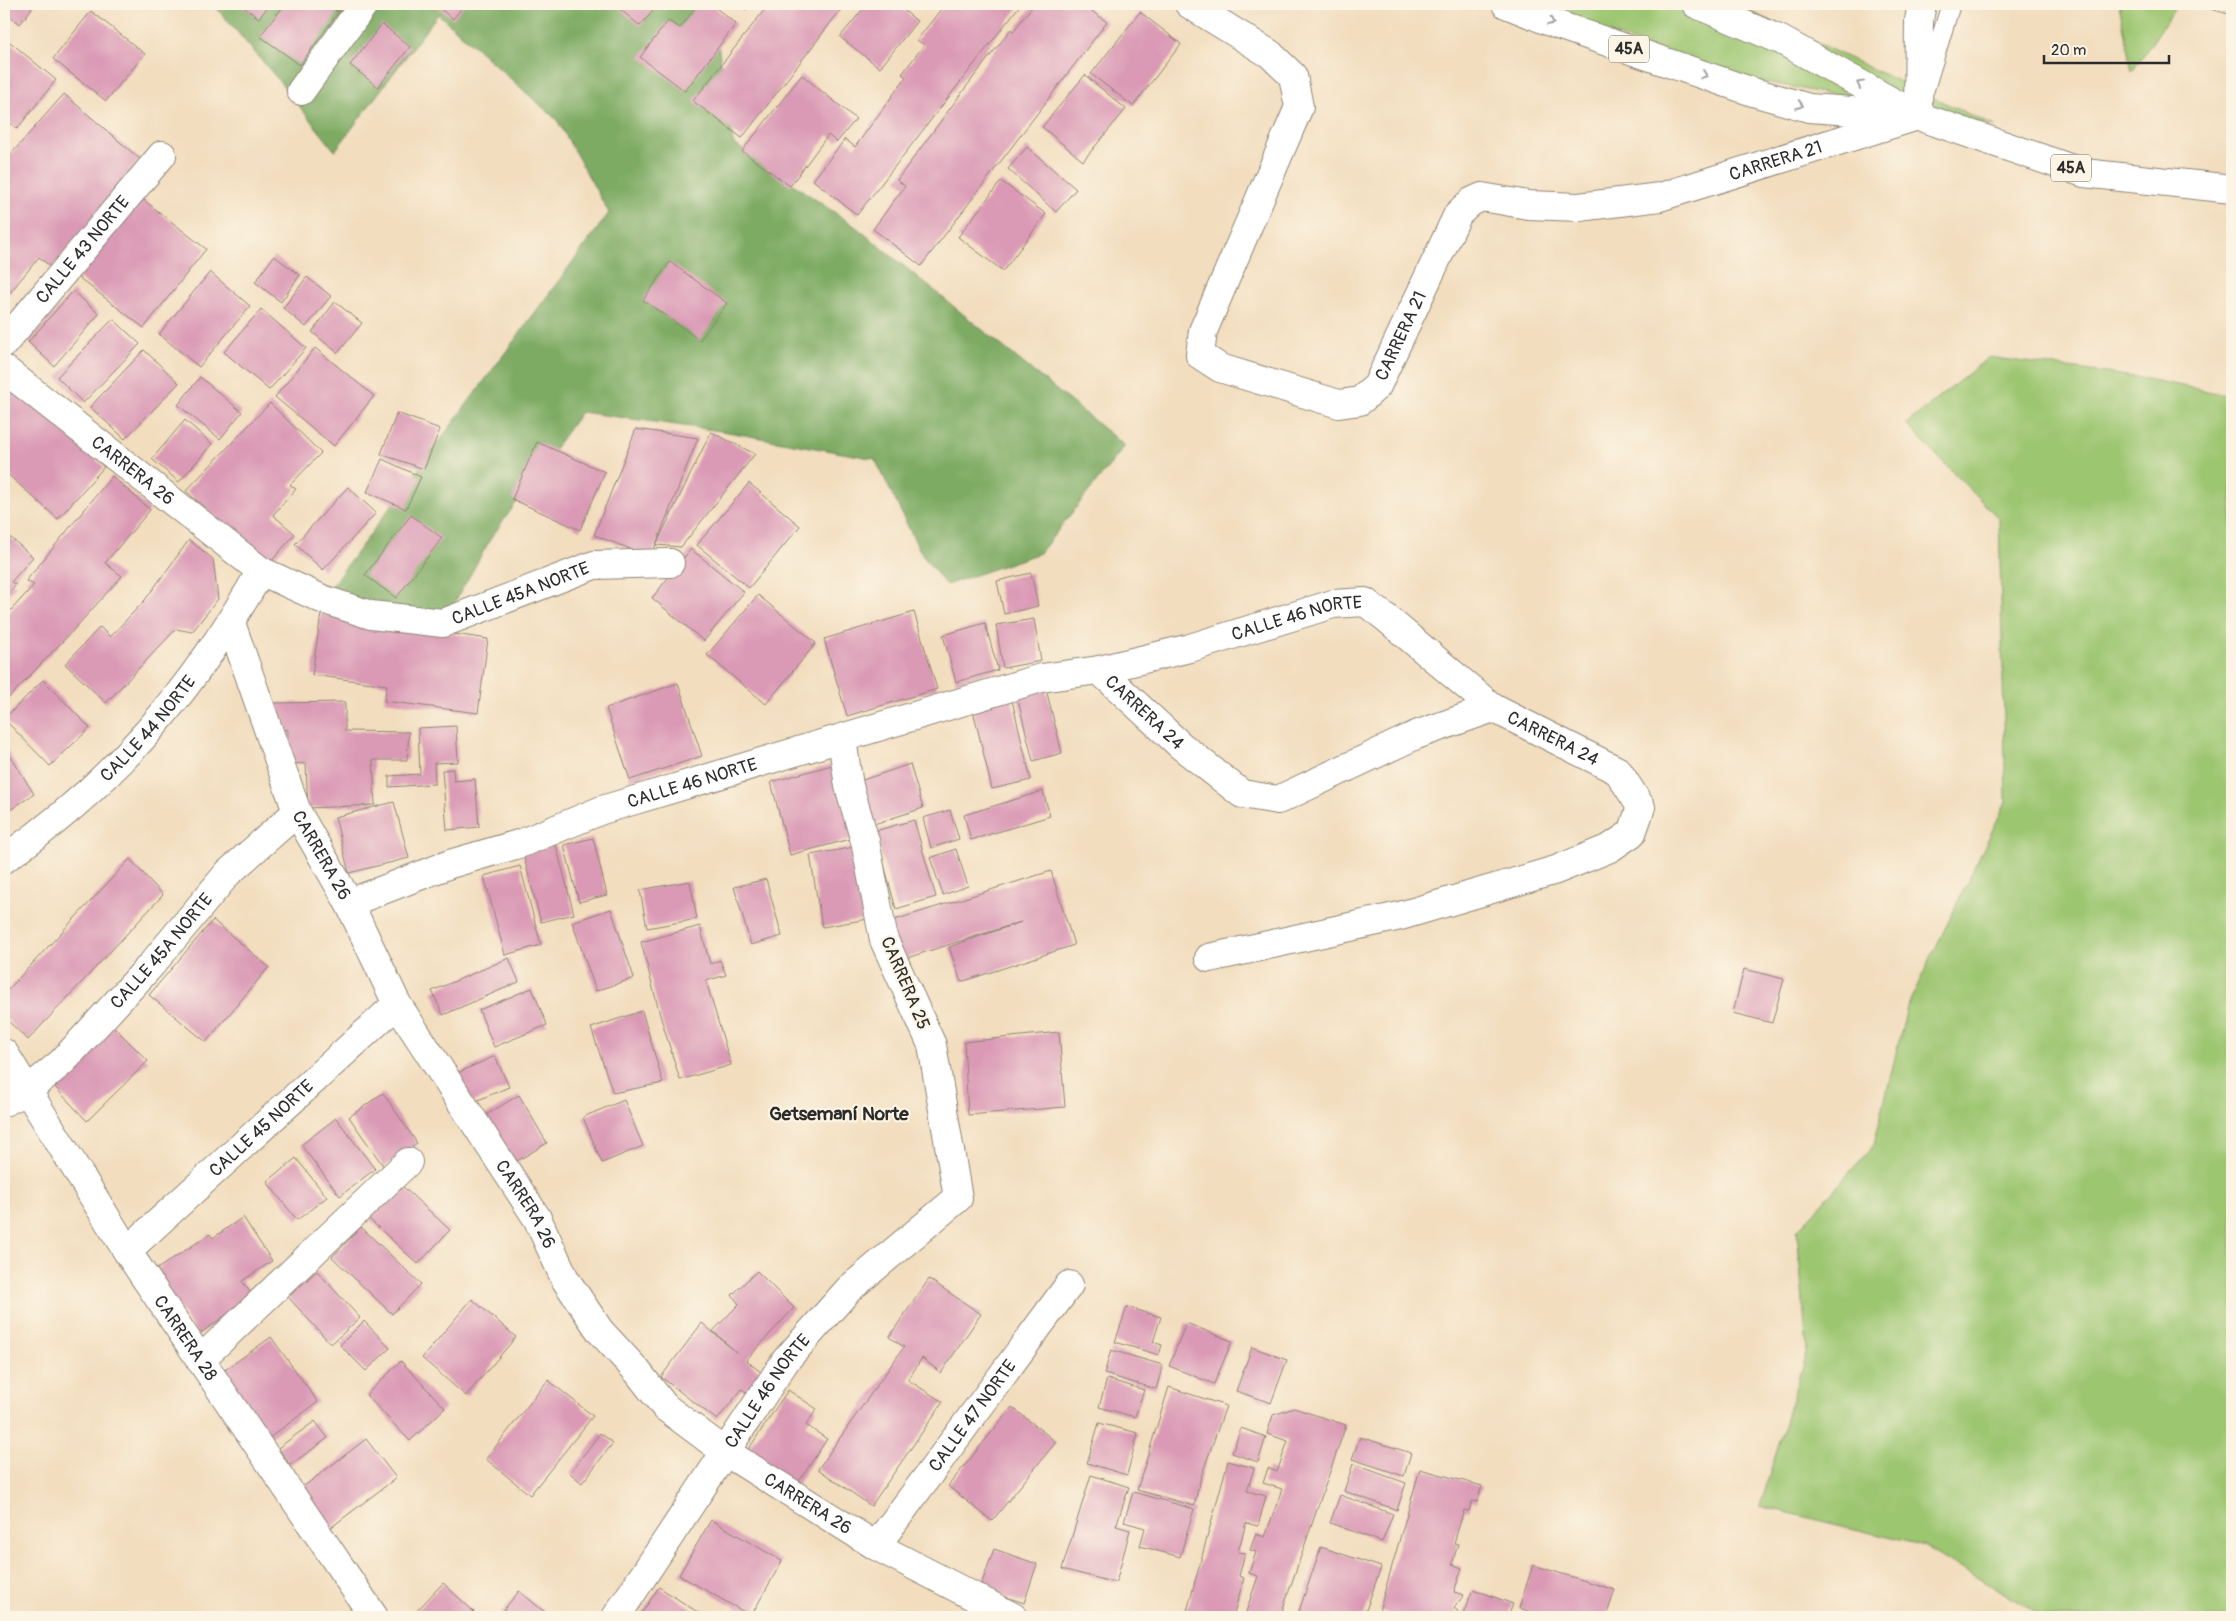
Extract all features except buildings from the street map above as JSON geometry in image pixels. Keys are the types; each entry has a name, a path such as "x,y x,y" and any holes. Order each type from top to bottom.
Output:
{"main road":[{"path":"301,92 364,4"},
{"name":"CARRERA 21","path":"1189,4 1270,54 1293,76 1299,107 1203,331 1200,355 1220,368 1339,404 1360,401 1377,386 1458,214 1471,202 1482,197 1528,205 1579,207 1660,197 1918,116"},
{"name":"45A","path":"1506,4 1734,86 1809,108 1918,116"},
{"name":"45A","path":"1696,4 1781,40 1918,116 2084,173 2232,189"},
{"path":"1918,116 1919,20 1922,4"},
{"name":"CALLE 43 NORTE","path":"4,343 162,155"},
{"name":"CARRERA 26","path":"4,369 261,571"},
{"name":"CALLE 45A NORTE","path":"261,571 322,599 371,615 443,623 594,565 670,563"},
{"name":"CALLE 44 NORTE","path":"4,859 38,835 79,800 144,738 190,682 231,623 261,571"},
{"name":"CALLE 46 NORTE","path":"1099,670 1190,648 1334,604 1365,602 1493,708"},
{"name":"CARRERA 26","path":"231,623 297,812 349,903 397,1004 537,1218 565,1279 600,1331 665,1407 724,1451 876,1546 1013,1617"},
{"name":"CARRERA 24","path":"1041,678 1099,670 1180,745 1242,794 1278,800 1416,735 1493,708 1618,771 1641,807 1632,833 1610,848 1556,870 1400,916 1210,958"},
{"name":"CALLE 46 NORTE","path":"349,903 450,864 522,843 602,810 1041,678"},
{"name":"CARRERA 25","path":"842,738 849,786 865,841 884,940 932,1045 958,1198"},
{"name":"CALLE 45A NORTE","path":"15,1097 62,1062 152,964 228,872 297,812"},
{"name":"CALLE 45 NORTE","path":"127,1251 397,1004"},
{"name":"CARRERA 28","path":"4,1053 15,1097 127,1251 374,1617"},
{"path":"200,1360 408,1162"},
{"name":"CALLE 46 NORTE","path":"616,1617 724,1451 786,1360 849,1290 958,1198"},
{"name":"CALLE 47 NORTE","path":"876,1546 1069,1285"}],"lane":[{"path":"1918,116 1951,4"}],"green space":[{"path":"213,4 712,4 733,143 856,227 1125,446 1040,553 946,585 922,555 875,459 728,432 581,412 491,538 443,623 322,599 609,213 557,120 438,14 335,151 276,77"},
{"path":"1525,4 1734,4 1994,126 1734,76"},
{"path":"2119,4 2178,4 2132,72"},
{"path":"1989,357 2142,378 2232,396 2232,1617 2042,1617 1925,1546 1760,1506 1807,1350 1797,1231 1874,1145 1907,1007 2006,802 1999,519 1906,424"}],"district":[{"name":"Getsemaní Norte","path":"839,1114"}]}
